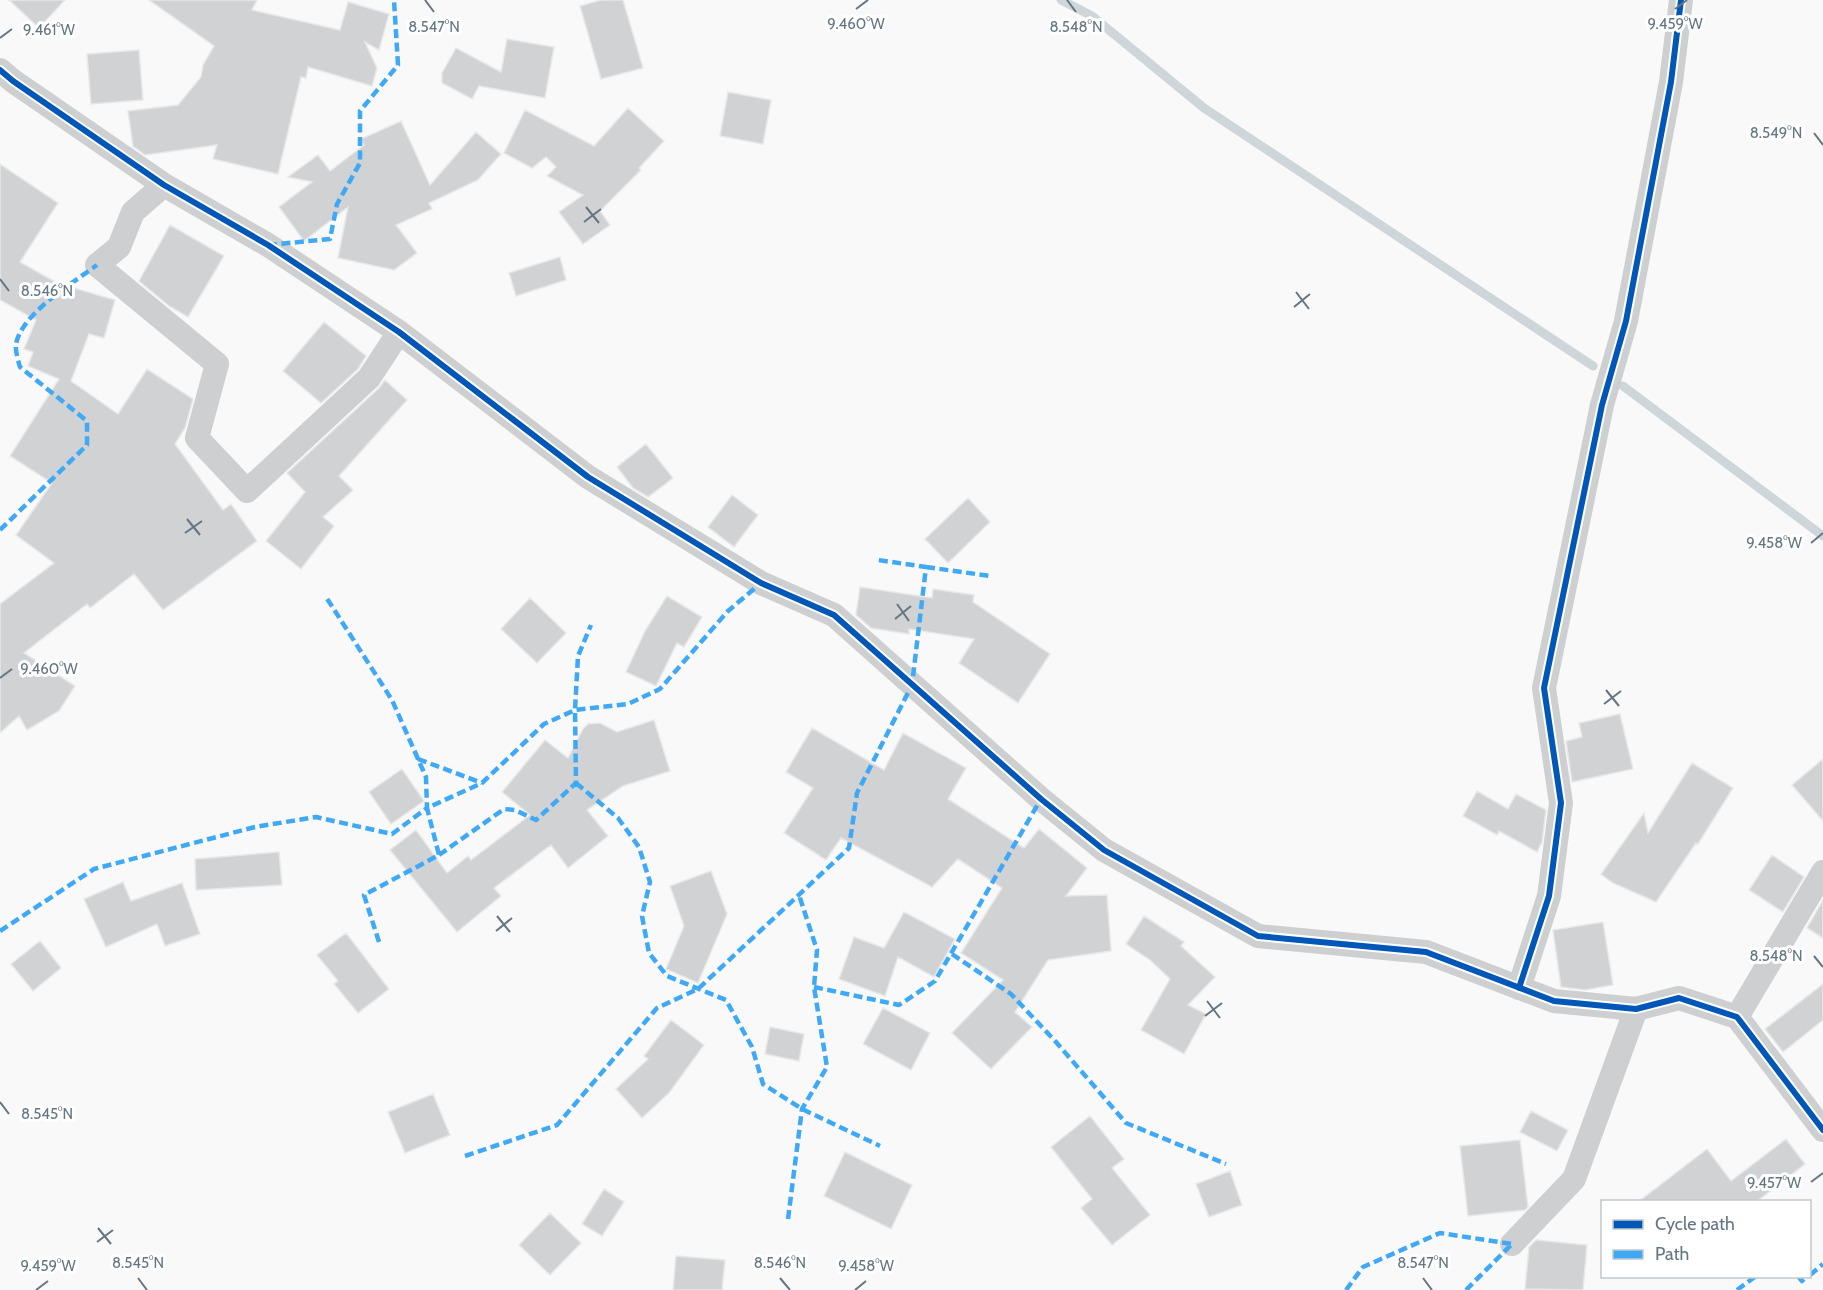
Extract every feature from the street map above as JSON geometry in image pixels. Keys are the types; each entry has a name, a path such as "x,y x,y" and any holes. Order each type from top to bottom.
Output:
{"street":[{"path":"1518,988 1549,896 1561,803 1544,688 1602,405 1628,310 1671,82 1681,0"},
{"path":"0,70 12,81 164,185 268,245 399,332 588,477 761,584 834,615 1041,799 1104,850 1258,936 1426,952 1554,1001 1636,1009 1679,998 1737,1017 1823,1130"},
{"path":"164,185 133,212 119,247 97,265 217,364 197,438 247,490 369,378 399,332"},
{"path":"1737,1017 1823,872"},
{"path":"1512,1244 1574,1179 1636,1009"}],"building":[{"path":"9,0 65,0 39,28"},
{"path":"149,0 257,0 252,10 340,30 348,2 389,14 379,50 365,42 377,68 372,86 308,67 306,78 301,77 278,174 213,159 217,145 145,155 133,146 128,111 178,105 201,77 203,65 214,46"},
{"path":"601,0 623,0 643,68 601,79 580,6"},
{"path":"507,39 554,47 545,98 479,86 472,99 442,83 442,73 456,48 501,72"},
{"path":"139,50 143,100 91,104 87,54"},
{"path":"728,92 771,100 763,144 720,136"},
{"path":"628,108 664,141 639,168 641,170 600,211 610,225 583,244 559,212 583,195 547,176 556,167 546,157 532,168 504,153 525,110 594,146"},
{"path":"401,121 430,185 476,132 501,154 478,180 429,203 432,209 396,225 417,253 394,270 338,258 348,207 304,241 279,207 312,182 288,177 318,155 330,171 364,145 361,139"},
{"path":"0,164 58,203 20,262 57,283 115,300 104,338 89,334 71,381 118,414 147,369 193,399 185,428 175,444 223,510 231,504 257,541 163,610 134,574 90,608 87,604 24,653 75,686 59,711 27,730 19,716 0,733 0,604 54,563 16,535 52,483 10,456 59,379 28,366 33,352 24,349 36,320 0,300"},
{"path":"170,225 224,256 188,317 169,306 139,281"},
{"path":"560,257 566,280 516,296 509,273"},
{"path":"324,322 366,356 358,369 321,403 283,371"},
{"path":"385,380 407,400 339,476 353,490 323,517 334,526 301,569 266,541 305,492 287,473"},
{"path":"646,444 673,478 648,497 633,488 617,467"},
{"path":"732,495 758,515 734,547 708,527"},
{"path":"968,498 990,522 948,563 925,539"},
{"path":"860,587 932,598 933,589 974,595 973,602 1050,654 1018,703 959,663 974,639 909,629 909,634 871,628 856,615"},
{"path":"667,596 702,617 684,647 677,643 656,686 626,672 645,631"},
{"path":"530,598 566,633 537,663 501,629"},
{"path":"1620,714 1633,769 1572,782 1566,741 1582,737 1579,723"},
{"path":"654,720 670,771 623,786 587,810 608,836 568,868 551,845 494,888 501,896 457,932 390,850 416,830 447,873 468,856 471,860 530,815 502,792 545,740 568,758 588,724 600,723 617,732"},
{"path":"812,728 884,770 903,733 966,768 948,799 1024,848 1039,829 1087,868 1066,896 1107,895 1111,951 1048,960 1015,1012 1032,1027 991,1069 952,1033 1003,980 961,953 1002,888 958,859 932,887 841,838 826,860 784,833 813,788 786,772"},
{"path":"1823,759 1823,821 1792,785"},
{"path":"1692,763 1733,788 1698,844 1696,843 1656,902 1613,883 1601,874 1644,813 1648,833"},
{"path":"402,769 424,801 391,824 369,792"},
{"path":"1477,791 1508,809 1516,794 1546,810 1542,842 1537,852 1499,831 1497,835 1463,816"},
{"path":"279,852 282,885 196,890 195,859"},
{"path":"1772,855 1804,877 1783,912 1749,890"},
{"path":"711,871 727,914 698,983 666,969 684,926 670,886"},
{"path":"123,882 131,901 182,883 200,934 165,946 157,924 106,947 84,899"},
{"path":"1823,900 1823,938 1807,928"},
{"path":"904,912 955,939 934,977 898,957 885,996 839,979 854,937 884,948"},
{"path":"1144,916 1184,942 1181,946 1215,977 1188,1005 1206,1014 1184,1054 1141,1030 1170,979 1150,960 1126,944"},
{"path":"1603,922 1613,985 1585,990 1561,987 1553,930"},
{"path":"346,933 389,989 358,1013 334,984 338,981 317,955"},
{"path":"40,941 61,968 33,991 11,964"},
{"path":"1823,984 1823,1020 1783,1052 1765,1029"},
{"path":"883,1008 930,1033 911,1070 863,1044"},
{"path":"671,1020 704,1045 669,1093 642,1118 616,1089 648,1059 644,1056"},
{"path":"770,1027 804,1034 799,1061 765,1054"},
{"path":"433,1094 450,1135 405,1153 388,1112"},
{"path":"1531,1111 1568,1130 1557,1151 1520,1132"},
{"path":"1090,1116 1124,1159 1112,1168 1150,1215 1112,1245 1081,1208 1092,1199 1051,1147"},
{"path":"1786,1139 1805,1164 1759,1200 1641,1200 1707,1149 1731,1181"},
{"path":"1520,1140 1528,1207 1525,1210 1468,1216 1460,1146"},
{"path":"845,1152 912,1185 891,1229 824,1196"},
{"path":"1230,1171 1242,1205 1209,1217 1196,1184"},
{"path":"604,1189 624,1202 602,1236 582,1224"},
{"path":"550,1213 581,1243 550,1275 519,1245"},
{"path":"1536,1240 1587,1245 1583,1290 1525,1289 1529,1247"},
{"path":"676,1256 725,1260 722,1290 673,1290"}],"waterway":[{"path":"1061,0 1092,16 1204,108 1593,366"},
{"path":"1623,386 1823,536"}],"marked path":[{"path":"268,245 330,239 337,204 360,163 360,111 398,65 394,0"},
{"path":"0,530 87,445 87,421 20,367 16,344 20,332 38,310 97,265"},
{"path":"465,1156 557,1125 657,1008 698,989 849,848 857,793 912,685 926,567 878,560"},
{"path":"926,567 990,576"},
{"path":"439,855 504,809 515,810 536,820 576,783 575,710 628,704 660,689 728,611 761,583"},
{"path":"0,931 94,869 255,827 316,817 392,834 427,808 426,777 392,700 326,597"},
{"path":"379,942 364,895 439,855 427,808 482,783 544,724 575,710 578,656 591,625"},
{"path":"418,759 482,783"},
{"path":"576,783 618,818 639,847 650,882 642,916 649,953 667,976 726,1000 752,1047 763,1084 802,1109 880,1146"},
{"path":"814,987 899,1005 935,981 1041,799"},
{"path":"788,1219 802,1109 827,1067 814,987 817,950 799,895"},
{"path":"952,954 1011,994 1126,1123 1226,1164"},
{"path":"1346,1290 1363,1267 1440,1233 1512,1244"},
{"path":"1466,1290 1512,1244"},
{"path":"1811,1274 1823,1264"},
{"path":"1737,1290 1753,1278"},
{"path":"1800,1278 1802,1281 1805,1278"}],"cycle path":[{"path":"1519,988 1549,896 1561,803 1544,688 1602,405 1626,321 1671,82 1681,0"},
{"path":"0,70 164,185 268,245 399,332 588,477 761,583 834,615 1041,799 1104,850 1258,936 1426,952 1554,1001 1636,1009 1679,998 1737,1017 1823,1130"}]}
